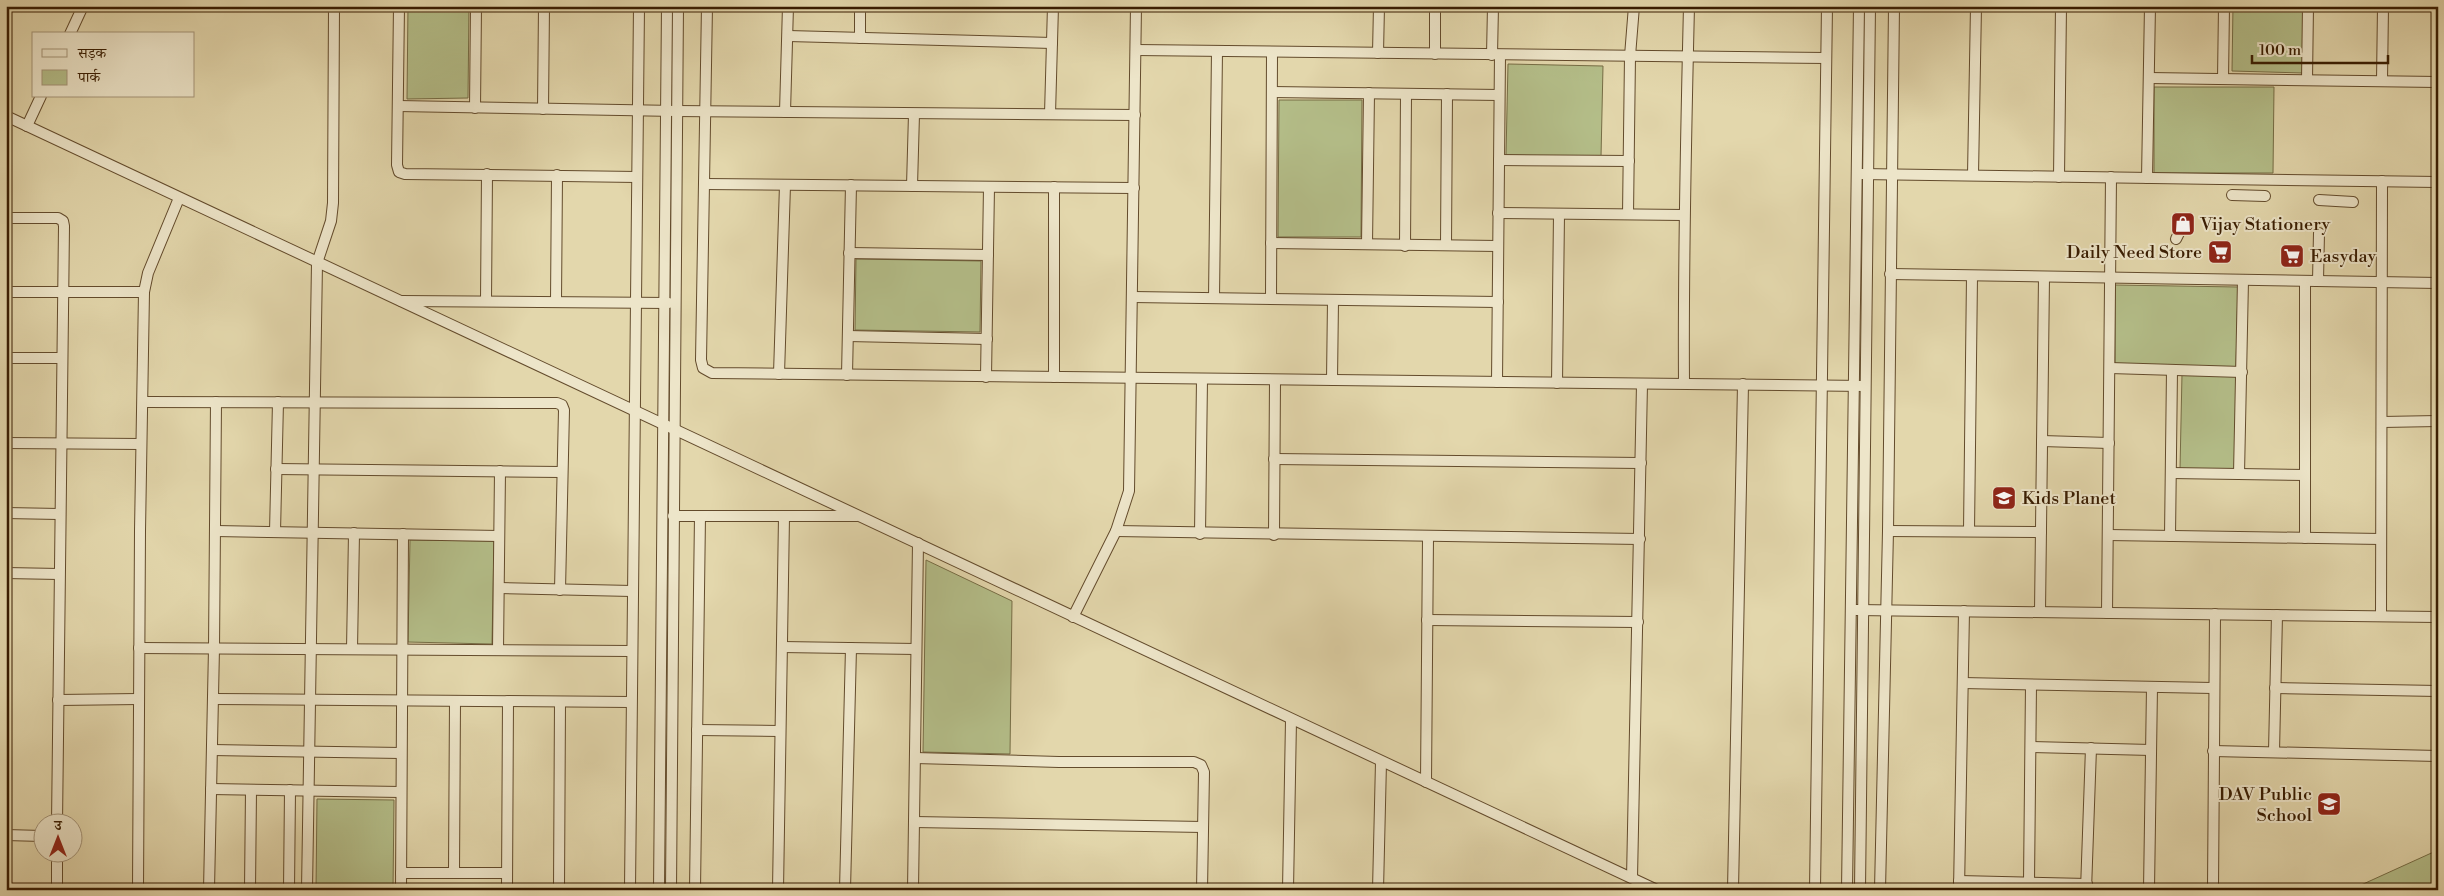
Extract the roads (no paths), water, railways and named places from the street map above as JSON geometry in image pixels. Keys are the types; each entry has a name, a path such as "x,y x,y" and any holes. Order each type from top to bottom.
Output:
{"street":[{"path":"71,32 83,6"},
{"path":"307,890 317,263 331,221 333,203 334,6"},
{"path":"399,6 397,166 399,172 404,174 637,177"},
{"path":"476,6 476,108"},
{"path":"544,6 544,109"},
{"path":"630,890 639,6"},
{"path":"667,6 671,111 669,303 673,428 671,890"},
{"path":"671,111 678,6"},
{"path":"707,6 701,360 704,368 712,373 1866,386"},
{"path":"785,112 788,6"},
{"path":"860,6 860,38"},
{"path":"1050,114 1052,6"},
{"path":"1073,617 1116,531 1129,491 1136,6"},
{"path":"1378,53 1379,6"},
{"path":"1435,6 1435,54"},
{"path":"1493,6 1499,95 1497,382"},
{"path":"1628,214 1630,56 1634,6"},
{"path":"1684,383 1683,215 1687,172 1688,6"},
{"path":"1815,890 1824,386 1827,6"},
{"path":"1847,890 1859,6"},
{"path":"1860,890 1870,6"},
{"path":"1880,890 1888,531 1894,6"},
{"path":"1973,175 1976,6"},
{"path":"2058,176 2061,6"},
{"path":"2147,178 2150,6"},
{"path":"2223,79 2224,6"},
{"path":"2306,80 2308,6"},
{"path":"2382,81 2384,6"},
{"path":"788,36 1052,43"},
{"path":"1136,50 1630,56 1687,54 1826,58"},
{"path":"1214,298 1217,51"},
{"path":"1271,299 1272,52"},
{"path":"2149,78 2438,82"},
{"path":"1272,92 1499,95"},
{"path":"1367,244 1369,93"},
{"path":"1405,246 1406,94"},
{"path":"1446,245 1447,94"},
{"path":"27,126 40,98"},
{"path":"398,106 638,111 1135,115"},
{"path":"912,186 914,114"},
{"path":"6,116 861,516 1290,720 1657,890"},
{"path":"1499,160 1629,161"},
{"path":"486,301 488,174"},
{"path":"1856,174 2438,182"},
{"path":"556,302 557,175"},
{"path":"2107,613 2112,177"},
{"path":"2381,616 2382,181"},
{"path":"704,184 1134,188"},
{"path":"780,374 785,185"},
{"path":"847,375 850,185"},
{"path":"986,376 989,187"},
{"path":"1054,188 1054,377"},
{"path":"2232,195 2265,196"},
{"path":"138,890 144,292 148,273 179,198"},
{"path":"2319,200 2353,202"},
{"path":"1498,212 1683,215"},
{"path":"1557,383 1559,214"},
{"path":"6,218 58,218 63,220 64,293 61,358 57,814"},
{"path":"2318,233 2318,281"},
{"path":"1271,243 1498,246"},
{"path":"850,253 988,254"},
{"path":"1890,274 2438,283"},
{"path":"1970,532 1972,276"},
{"path":"2040,612 2044,277"},
{"path":"2239,474 2244,280"},
{"path":"2304,538 2306,281"},
{"path":"6,292 144,292"},
{"path":"1133,297 1498,302"},
{"path":"1332,380 1333,300"},
{"path":"398,301 669,303"},
{"path":"659,890 662,423 669,303"},
{"path":"848,336 987,339"},
{"path":"6,358 61,358"},
{"path":"2110,368 2242,372"},
{"path":"2170,536 2172,370"},
{"path":"1200,534 1202,379"},
{"path":"1274,535 1276,380"},
{"path":"1632,878 1642,384"},
{"path":"1732,890 1743,384"},
{"path":"143,402 557,403 562,405 564,410 560,590"},
{"path":"209,890 216,530 216,402"},
{"path":"275,532 278,402"},
{"path":"2382,422 2438,421"},
{"path":"2042,441 2109,443"},
{"path":"6,443 141,444"},
{"path":"1274,459 1641,464"},
{"path":"276,469 562,472"},
{"path":"498,650 500,471"},
{"path":"2171,473 2305,476"},
{"path":"662,498 673,498"},
{"path":"6,513 59,514"},
{"path":"673,516 861,516"},
{"path":"695,890 700,516"},
{"path":"778,890 784,517"},
{"path":"216,530 499,536"},
{"path":"1116,531 1200,534 1640,539"},
{"path":"1888,531 2041,532"},
{"path":"352,649 354,533"},
{"path":"400,890 403,534"},
{"path":"2108,535 2381,540"},
{"path":"1426,782 1428,537"},
{"path":"913,890 918,543"},
{"path":"6,574 59,574"},
{"path":"499,588 632,591"},
{"path":"1851,610 2438,617"},
{"path":"1964,611 1959,885 2030,882 2087,887 2091,748"},
{"path":"2214,890 2213,751 2215,614"},
{"path":"2274,752 2277,615"},
{"path":"1427,620 1638,622"},
{"path":"782,647 916,649"},
{"path":"140,648 632,650"},
{"path":"845,890 851,648"},
{"path":"1963,683 2214,688"},
{"path":"2030,882 2031,685"},
{"path":"2149,890 2152,687"},
{"path":"2276,688 2438,691"},
{"path":"58,700 139,699"},
{"path":"213,699 631,702"},
{"path":"454,873 455,701"},
{"path":"507,890 508,701"},
{"path":"559,890 560,702"},
{"path":"1288,890 1290,720"},
{"path":"697,730 780,731"},
{"path":"2031,747 2151,750"},
{"path":"212,750 402,753"},
{"path":"2213,751 2438,756"},
{"path":"915,758 1059,762 1194,762 1201,765 1204,772 1202,890"},
{"path":"1378,890 1381,762"},
{"path":"211,789 401,792"},
{"path":"250,890 251,790"},
{"path":"289,890 290,790"},
{"path":"914,822 1203,827"},
{"path":"6,835 32,836"},
{"path":"57,864 57,890"},
{"path":"401,872 507,873"}],"place":[{"name":"Vijay Stationery","path":"2183,224"},
{"name":"Daily Need Store","path":"2220,252"},
{"name":"Easyday","path":"2292,256"},
{"name":"Kids Planet","path":"2004,498"},
{"name":"DAV Public School","path":"2329,804"}]}
